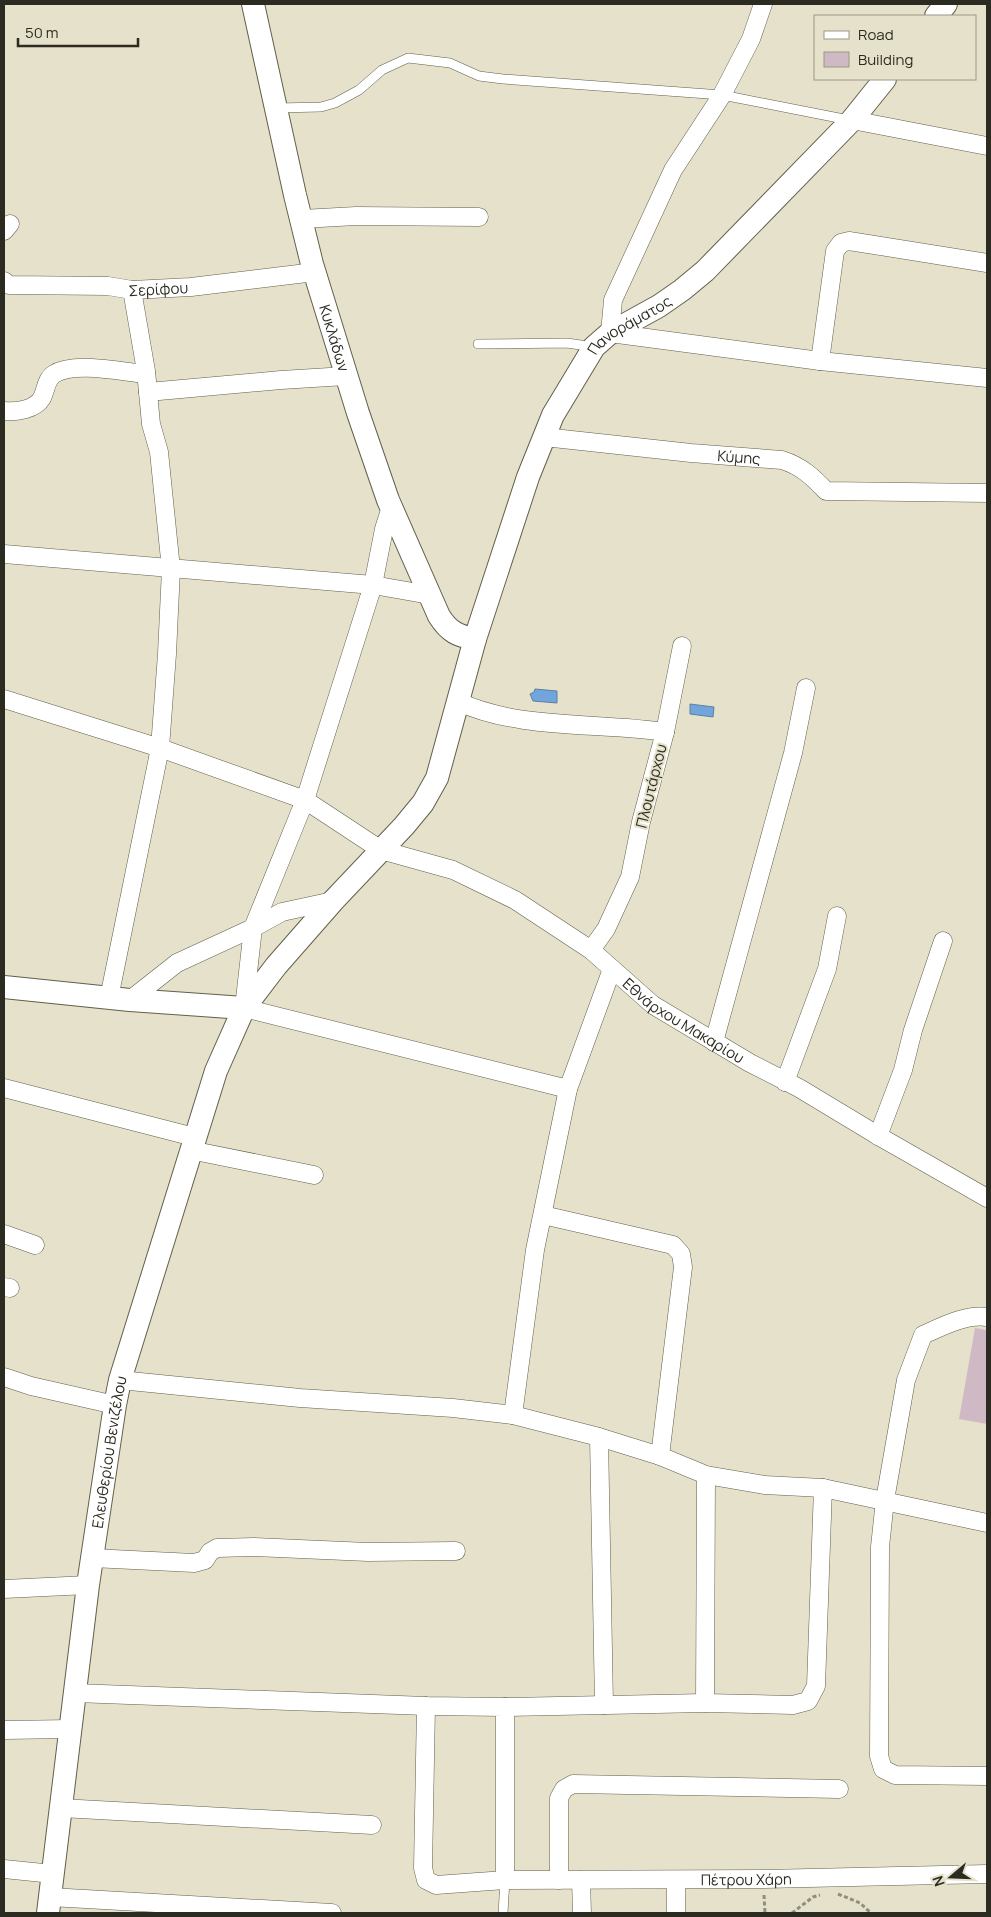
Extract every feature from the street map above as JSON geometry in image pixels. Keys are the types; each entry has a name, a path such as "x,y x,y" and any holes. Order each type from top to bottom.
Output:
{"street":[{"name":"Κυκλάδων","path":"253,4 295,196 314,272 346,376 391,507 439,616 452,633 461,637 475,639"},
{"path":"763,4 751,40 722,95 673,170 613,300 602,340 987,378"},
{"path":"937,15 946,4"},
{"name":"Πανοράματος","path":"381,850 423,803 437,778 475,639 528,477 553,415 602,340 659,306 705,271 852,120 884,80"},
{"path":"852,120 987,146"},
{"path":"302,219 356,216 479,217"},
{"path":"820,361 835,251 840,243 849,241 987,263"},
{"name":"Σερίφου","path":"4,281 10,285 108,286 132,290 191,287 314,272"},
{"path":"119,999 160,748 171,568 159,452 152,424 132,290"},
{"path":"4,411 17,412 31,407 42,399 47,382 54,374 76,368 106,369 146,374"},
{"path":"148,392 346,376"},
{"name":"Κύμης","path":"544,437 691,453 782,460 796,464 826,491 987,493"},
{"path":"244,1008 253,928 305,800 373,584 391,507"},
{"path":"4,554 373,584 430,595"},
{"path":"665,732 682,646"},
{"path":"714,1042 790,763 806,688"},
{"name":"Εθνάρχου Μακαρίου","path":"4,699 160,748 305,800 381,850 453,870 515,900 591,950 653,1005 714,1042 987,1198"},
{"name":"Πλουτάρχου","path":"459,702 475,710 504,716 665,732 641,822 630,877 606,929 591,950"},
{"name":"Ελευθερίου Βενιζέλου","path":"49,1905 88,1585 115,1405 120,1380 192,1143 216,1071 244,1008 276,966 332,901 381,850"},
{"path":"119,999 177,963 253,928 282,912 332,901"},
{"path":"785,1082 827,970 837,916"},
{"path":"878,1136 903,1070 913,1030 943,941"},
{"path":"513,1415 535,1250 568,1090 612,969"},
{"path":"4,987 119,999 244,1008 568,1090"},
{"path":"4,1088 192,1143 314,1176"},
{"path":"543,1215 673,1245 680,1254 683,1267 660,1456"},
{"path":"4,1234 35,1245"},
{"path":"987,1317 980,1316 950,1323 924,1335 906,1380 885,1500 880,1566 879,1756 883,1769 895,1775 987,1776"},
{"path":"4,1377 31,1386 115,1405"},
{"path":"120,1380 300,1398 453,1408 513,1415 599,1437 660,1456 706,1475 764,1485 823,1488 987,1523"},
{"path":"599,1437 604,1705"},
{"path":"705,1703 706,1475"},
{"path":"76,1693 426,1706 793,1704 808,1701 816,1686 823,1488"},
{"path":"92,1558 194,1563 205,1560 210,1552 217,1548 254,1547 368,1552 456,1550"},
{"path":"4,1589 88,1585"},
{"name":"Πέτρου Χάρη","path":"426,1706 423,1868 426,1880 436,1885 505,1880 676,1880 987,1874"},
{"path":"505,1706 505,1880"},
{"path":"4,1730 71,1728"},
{"path":"559,1880 559,1798 564,1789 573,1784 839,1789"},
{"path":"62,1808 372,1825"},
{"path":"4,1869 53,1874"},
{"path":"581,1880 582,1913"},
{"path":"676,1880 676,1913"},
{"path":"49,1905 332,1913"}],"lane":[{"path":"276,108 321,107 335,103 359,90 382,70 408,58 450,62 479,76 722,95 852,120"},
{"path":"478,344 567,343 602,340"},
{"path":"503,1913 505,1880"}],"path":[{"path":"792,1913 813,1898 828,1892"},
{"path":"833,1893 860,1903 871,1913"}],"water":[{"path":"535,689 557,691 557,703 533,701 530,694"},
{"path":"690,704 714,707 713,717 690,714"}],"building":[{"path":"975,1328 987,1330 987,1424 959,1419"}]}
